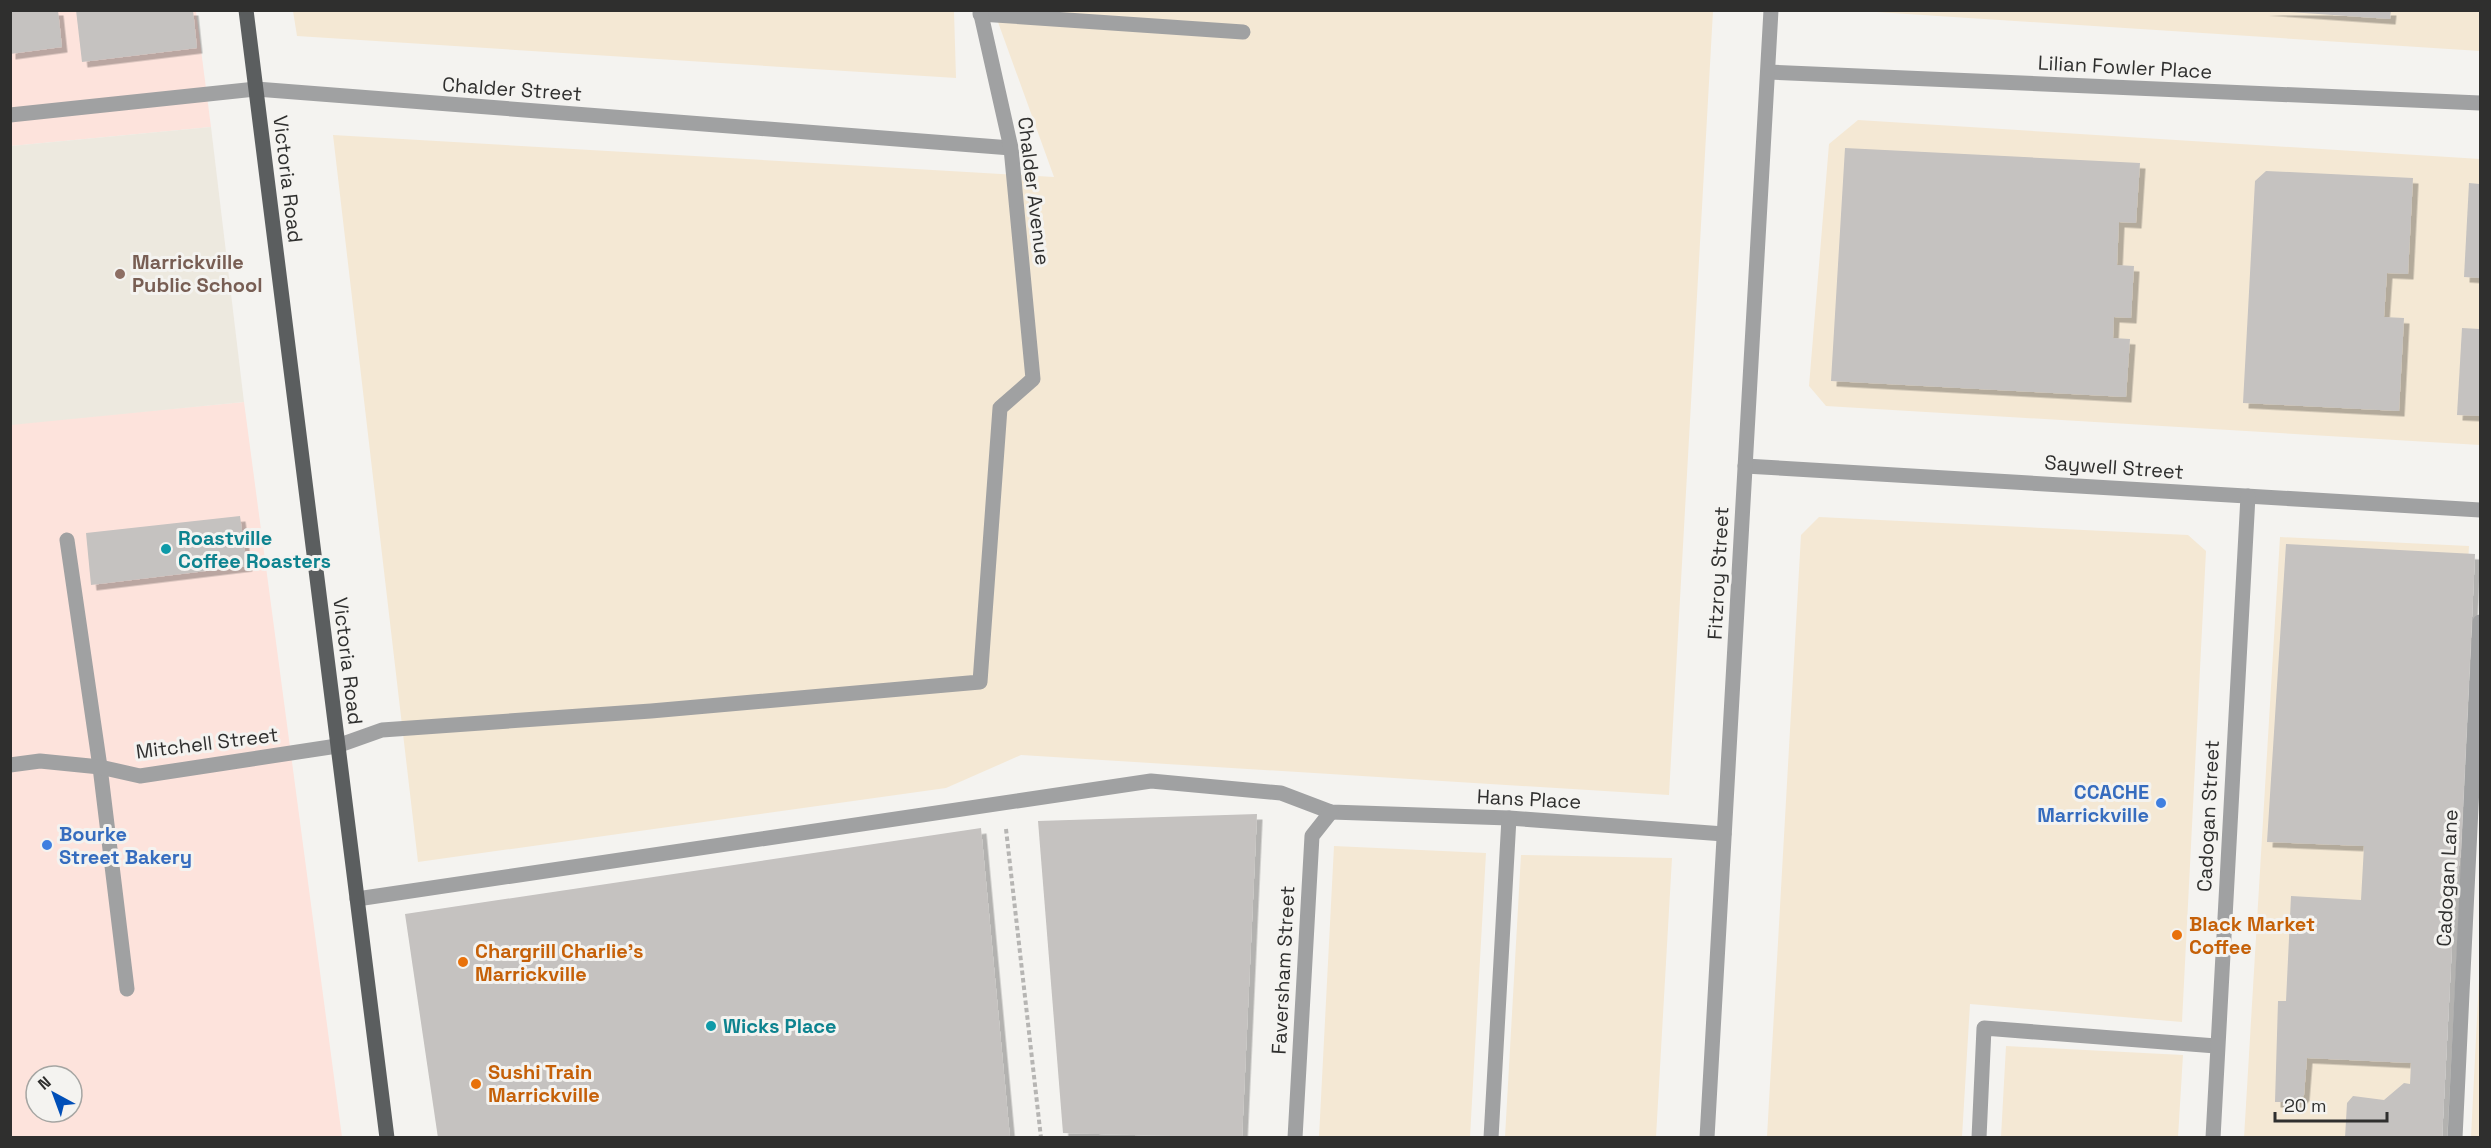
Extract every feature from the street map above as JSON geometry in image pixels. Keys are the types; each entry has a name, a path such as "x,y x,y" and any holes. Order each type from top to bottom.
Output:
{"main road":[{"name":"Victoria Road","path":"246,10 387,1137"}],"street":[{"name":"Fitzroy Street","path":"1707,1137 1772,10"},
{"path":"980,12 1243,32"},
{"name":"Chalder Avenue","path":"980,12 1011,148 1033,379"},
{"name":"Lilian Fowler Place","path":"1768,72 2481,104"},
{"name":"Chalder Street","path":"10,115 256,89 1011,148"},
{"name":"Mitchell Street","path":"10,765 40,761 100,767 140,776 337,746 382,730 651,711 980,682 1000,408 1033,379"},
{"name":"Saywell Street","path":"1745,466 2481,510"},
{"name":"Cadogan Street","path":"2213,1137 2216,1046 2248,496"},
{"path":"67,540 100,767 127,989"},
{"name":"Cadogan Lane","path":"2455,1137 2481,622"},
{"name":"Hans Place","path":"357,899 1151,781 1281,793 1331,812 1509,818 1724,834"},
{"name":"Faversham Street","path":"1295,1137 1312,836 1331,812"},
{"path":"1491,1137 1509,818"},
{"path":"1979,1137 1984,1028 2216,1046"}],"path":[{"path":"1003,804 1041,1137"}],"shaded area":[{"path":"11,11 196,11 211,127 11,146"},
{"path":"293,11 954,11 956,78 297,36"},
{"path":"994,11 1713,11 1669,795 1021,755 946,788 418,862 333,135 1054,177"},
{"path":"1861,11 2480,11 2480,51"},
{"path":"1858,120 2480,159 2480,445 1826,406 1809,386 1829,144"},
{"name":"Marrickville Public School","path":"211,127 244,402 11,425 11,146"},
{"path":"244,402 342,1137 11,1138 11,424"},
{"path":"1819,517 2188,535 2206,551 2182,1022 1970,1004 1962,1137 1767,1137 1801,535"},
{"path":"2280,537 2469,546 2437,1137 2244,1138"},
{"path":"1334,846 1486,853 1470,1137 1319,1137"},
{"path":"1521,855 1672,858 1656,1137 1505,1137"},
{"path":"2480,959 2480,1137 2471,1137"},
{"path":"2006,1046 2183,1055 2178,1137 2001,1137"}],"building":[{"path":"10,10 58,10 62,47 10,54"},
{"path":"76,10 193,10 197,48 82,62"},
{"path":"2263,10 2391,10 2390,19"},
{"path":"1845,148 2140,163 2136,223 2119,222 2117,265 2134,266 2131,318 2114,317 2113,338 2130,339 2126,397 1831,381"},
{"path":"2266,171 2413,178 2408,274 2387,273 2384,317 2404,318 2399,411 2243,403 2255,181"},
{"path":"2469,183 2480,184 2480,278 2464,277"},
{"path":"2462,328 2480,329 2480,416 2457,415"},
{"name":"Roastville Coffee Roasters","path":"240,516 247,566 91,585 86,533"},
{"path":"2286,544 2475,554 2461,850 2454,906 2442,1138 2345,1138 2347,1103 2353,1096 2384,1100 2404,1083 2410,1084 2411,1063 2307,1058 2304,1095 2299,1102 2275,1102 2278,1001 2286,1001 2291,896 2361,900 2364,846 2267,842"},
{"path":"1257,814 1242,1138 1063,1133 1038,821"},
{"name":"Wicks Place","path":"981,828 1010,1138 438,1138 405,914"}],"place":[{"name":"Marrickville Public School","path":"120,274"},
{"name":"Roastville Coffee Roasters","path":"166,549"},
{"name":"CCACHE Marrickville","path":"2161,803"},
{"name":"Bourke Street Bakery","path":"47,845"},
{"name":"Black Market Coffee","path":"2177,935"},
{"name":"Chargrill Charlie's Marrickville","path":"463,962"},
{"name":"Wicks Place","path":"711,1026"},
{"name":"Sushi Train Marrickville","path":"476,1084"}]}
